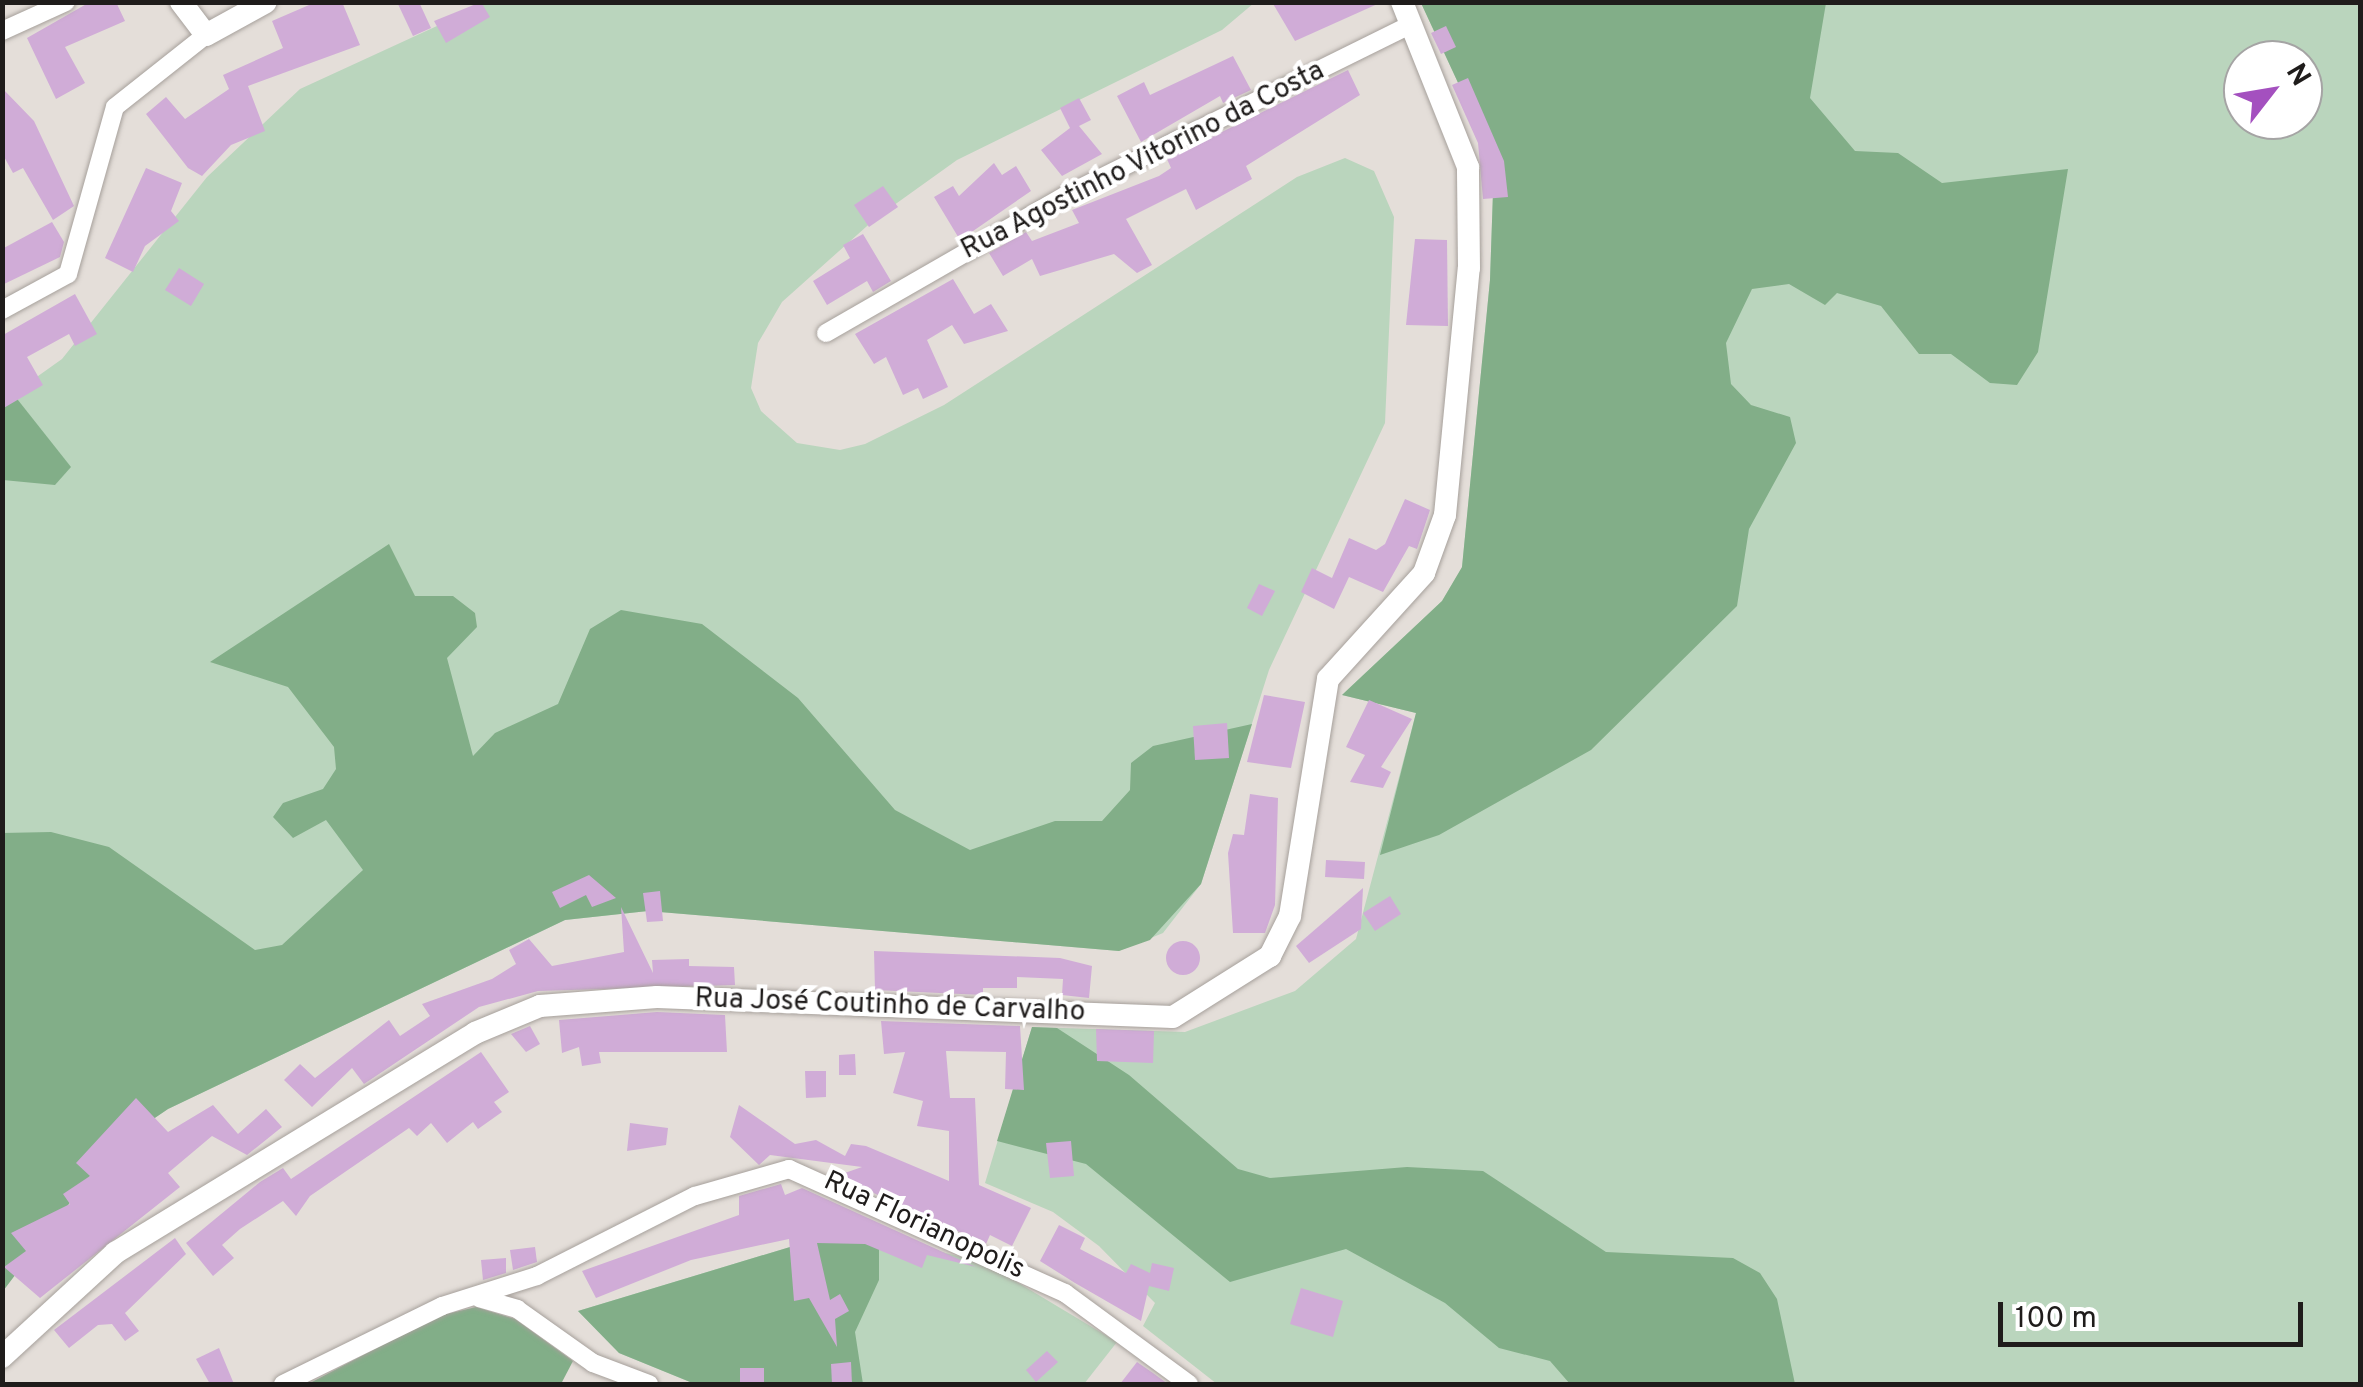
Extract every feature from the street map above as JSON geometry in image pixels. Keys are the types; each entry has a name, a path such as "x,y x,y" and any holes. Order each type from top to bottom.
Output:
{"street":[{"path":"2,31 66,2"},
{"path":"181,2 206,36"},
{"path":"2,310 68,274 115,107 206,36 266,2"},
{"name":"Rua Agostinho Vitorino da Costa","path":"826,333 1066,194 1407,13"},
{"name":"Rua José Coutinho de Carvalho","path":"2,1357 115,1253 475,1032 540,1006 657,997 1173,1017 1270,956 1290,916 1328,679 1424,573 1445,515 1469,183 1407,13"},
{"name":"Rua Florianopolis","path":"284,1384 474,1298 537,1276 695,1196 796,1170 1065,1292 1189,1384"},
{"path":"474,1298 516,1309 593,1363 649,1384"}],"green space":[{"path":"487,3 1254,3 1222,30 957,160 876,218 782,302 758,343 751,388 761,411 797,443 840,450 865,444 944,405 1297,177 1345,158 1374,171 1394,217 1385,423 1269,670 1201,884 1163,933 1119,951 648,911 565,920 168,1109 112,1147 3,1291 3,401 62,359 207,177 300,89"},
{"path":"1421,3 2360,3 2360,1384 1217,1384 1143,1326 1155,1303 1099,1246 1053,1212 985,1183 1032,1027 1185,1032 1295,991 1356,939 1416,713 1342,695 1442,601 1462,568 1490,280 1493,193 1473,115"},
{"path":"1421,3 1826,3 1810,98 1855,151 1898,153 1942,183 2068,169 2038,352 2017,385 1990,383 1951,354 1919,354 1881,306 1837,293 1825,305 1789,284 1752,289 1726,343 1731,384 1751,405 1790,417 1796,443 1749,529 1737,606 1591,750 1439,835 1380,855 1416,713 1342,695 1442,601 1462,567 1490,280 1493,192 1473,115"},
{"path":"14,395 71,467 55,485 3,480 2,401"},
{"path":"389,544 415,596 453,596 475,613 477,627 447,658 473,756 495,733 558,704 590,629 621,610 702,624 798,698 895,810 970,850 1055,821 1102,821 1130,790 1131,763 1153,746 1252,724 1201,884 1150,940 1119,951 648,911 565,920 168,1109 112,1147 3,1291 2,833 51,832 109,847 255,950 282,945 363,870 326,820 293,838 273,817 283,803 323,789 336,769 334,747 288,687 210,662"},
{"path":"1032,1027 1057,1028 1129,1075 1238,1169 1270,1178 1407,1167 1483,1171 1606,1252 1733,1258 1760,1273 1777,1299 1795,1384 1570,1384 1550,1361 1499,1348 1445,1303 1346,1249 1230,1282 1086,1164 997,1141"},
{"path":"867,1232 987,1264 1117,1342 1084,1384 695,1384 619,1353 578,1311 833,1234"},
{"path":"833,1234 879,1235 879,1280 855,1332 863,1384 695,1384 619,1353 578,1311"},
{"path":"476,1307 515,1319 573,1361 561,1384 308,1384 438,1316"}],"building":[{"path":"90,2 116,2 125,21 65,47 85,83 56,99 27,38"},
{"path":"316,2 342,2 360,45 248,86 265,131 231,145 202,176 188,168 146,114 166,97 185,119 229,89 223,75 283,48 272,21"},
{"path":"397,2 419,2 431,28 413,36"},
{"path":"481,2 490,17 446,43 434,21"},
{"path":"1272,2 1382,2 1295,41"},
{"path":"1446,26 1456,47 1441,54 1431,33"},
{"path":"1233,56 1251,90 1223,103 1220,96 1141,142 1117,96 1144,82 1150,95"},
{"path":"1348,70 1360,95 1246,166 1252,179 1196,210 1186,189 1126,219 1152,265 1137,273 1114,254 1040,276 1032,259 1003,276 989,253 1026,232 1032,241 1079,223 1072,210 1159,176 1171,168 1167,159"},
{"path":"1468,78 1504,161 1508,197 1483,199 1478,143 1452,85"},
{"path":"2,88 34,121 74,206 53,220 23,168 13,173 2,153"},
{"path":"1079,98 1091,120 1079,126 1102,154 1062,176 1041,150 1070,128 1060,108"},
{"path":"994,163 1002,175 1016,166 1031,191 960,240 934,197 953,186 959,196"},
{"path":"146,168 182,183 171,211 179,221 145,246 133,272 105,258"},
{"path":"883,186 898,207 869,227 854,205"},
{"path":"52,222 64,242 60,257 2,285 2,249"},
{"path":"863,234 891,281 873,292 867,281 827,305 813,281 850,258 843,245"},
{"path":"1415,239 1447,240 1448,326 1406,325"},
{"path":"179,268 204,284 191,306 165,290"},
{"path":"953,279 974,314 991,304 1008,331 964,344 952,325 927,340 948,387 923,399 918,388 903,395 886,357 874,364 855,334"},
{"path":"75,294 97,334 75,346 69,334 27,357 43,385 2,409 3,335"},
{"path":"1405,499 1430,510 1417,549 1409,546 1383,592 1349,577 1334,609 1301,592 1312,568 1332,578 1349,538 1376,550 1385,544"},
{"path":"1259,584 1275,591 1262,616 1247,608"},
{"path":"1264,695 1305,702 1291,768 1247,762"},
{"path":"1369,700 1412,719 1381,767 1391,772 1383,788 1350,782 1365,755 1346,747"},
{"path":"1227,723 1229,758 1195,760 1193,726"},
{"path":"1250,794 1278,798 1275,905 1265,933 1233,933 1228,853 1233,834 1244,835"},
{"path":"1326,860 1365,862 1364,879 1325,877"},
{"path":"589,875 616,898 592,907 586,895 560,908 552,892"},
{"path":"1363,888 1361,929 1309,963 1296,946"},
{"path":"660,891 663,921 647,922 643,893"},
{"path":"1390,896 1401,914 1375,931 1363,913"},
{"path":"621,907 653,973 652,960 689,959 689,966 734,967 735,985 538,991 479,1007 364,1084 352,1068 312,1107 284,1080 300,1064 315,1078 389,1020 400,1036 430,1016 422,1004 492,979 516,964 509,950 529,939 552,966 624,952"},
{"path":"1183,941 1195,946 1200,958 1195,970 1183,975 1171,970 1166,958 1171,946"},
{"path":"874,951 1060,958 1092,966 1089,998 1062,995 1063,979 1017,977 1017,988 983,988 983,995 875,990"},
{"path":"657,1012 725,1015 727,1052 599,1052 601,1063 582,1066 579,1047 562,1053 559,1020"},
{"path":"881,1021 1020,1026 1024,1090 1005,1089 1006,1052 946,1051 950,1098 975,1098 979,1185 1031,1208 1012,1246 990,1235 986,1244 836,1176 862,1167 770,1155 759,1165 730,1137 739,1105 795,1144 816,1140 845,1156 851,1144 866,1146 949,1181 949,1131 917,1126 923,1101 893,1093 905,1052 884,1054"},
{"path":"530,1026 540,1044 526,1052 511,1034"},
{"path":"1096,1029 1154,1031 1153,1063 1097,1061"},
{"path":"481,1052 509,1092 494,1102 502,1112 478,1129 473,1122 447,1143 431,1123 417,1136 409,1128 310,1196 296,1216 283,1201 240,1229 222,1245 234,1258 213,1276 186,1243 260,1182 283,1168 291,1179"},
{"path":"855,1054 856,1075 839,1075 839,1055"},
{"path":"805,1071 826,1071 826,1097 806,1098"},
{"path":"136,1098 168,1132 213,1105 238,1134 266,1109 282,1127 247,1155 212,1136 168,1173 180,1187 40,1298 4,1267 26,1251 11,1233 70,1204 63,1194 90,1176 76,1163"},
{"path":"630,1123 668,1128 666,1145 627,1151"},
{"path":"1071,1141 1074,1176 1050,1178 1046,1143"},
{"path":"781,1184 785,1195 802,1188 976,1267 927,1255 922,1268 865,1244 817,1243 830,1300 840,1294 849,1311 835,1319 837,1347 809,1298 794,1301 789,1239 691,1260 596,1298 582,1271 739,1215 739,1196"},
{"path":"1059,1225 1085,1238 1080,1249 1126,1273 1131,1264 1150,1273 1152,1263 1174,1268 1169,1291 1149,1286 1141,1321 1075,1283 1040,1261"},
{"path":"175,1238 186,1254 125,1313 139,1331 125,1341 112,1324 98,1325 69,1348 54,1330"},
{"path":"535,1247 537,1262 513,1270 510,1250"},
{"path":"506,1258 506,1273 483,1280 481,1260"},
{"path":"1301,1288 1343,1301 1333,1337 1290,1324"},
{"path":"219,1348 234,1384 210,1384 196,1359"},
{"path":"1047,1351 1058,1362 1036,1382 1026,1370"},
{"path":"851,1362 852,1384 832,1384 831,1364"},
{"path":"1137,1362 1153,1373 1168,1384 1120,1384"},
{"path":"740,1368 764,1368 764,1384 740,1384"}]}
